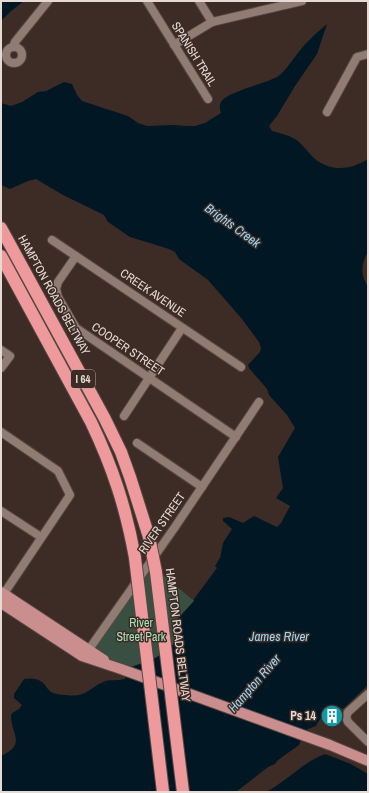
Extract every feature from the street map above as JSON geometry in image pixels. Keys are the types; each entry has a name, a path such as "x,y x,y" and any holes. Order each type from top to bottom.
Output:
{"highway":[{"name":"HAMPTON ROADS BELTWAY","path":"1,228 105,419 121,452 130,477 149,537 156,572 183,792"},
{"name":"I 64","path":"1,256 92,422 105,450 124,507 134,558 163,792"}],"main road":[{"path":"2,597 86,654 121,669 348,751 368,762"}],"street":[{"path":"14,47 15,42 48,1"},
{"name":"SPANISH TRAIL","path":"147,1 208,99"},
{"path":"199,1 212,22"},
{"path":"174,45 212,22 302,1"},
{"path":"327,112 358,57 368,54"},
{"name":"CREEK AVENUE","path":"52,240 241,367"},
{"name":"COOPER STREET","path":"76,256 58,282 56,289 58,297 76,328 236,436"},
{"path":"124,416 182,328"},
{"path":"1,350 10,356 1,368"},
{"name":"RIVER STREET","path":"86,654 259,402"},
{"path":"1,432 58,471 70,495 2,597"},
{"path":"137,443 202,487"},
{"path":"1,511 41,538"},
{"path":"368,694 348,712 346,716 348,722 368,742"}],"green space":[{"name":"River Street Park","path":"148,562 194,601 173,624 175,640 173,645 157,657 131,667 128,670 88,651"}],"water":[{"path":"1,1 24,1 1,21"},
{"name":"James River","path":"327,24 317,54 269,126 272,131 295,139 301,143 315,159 334,168 348,167 368,159 368,252 362,269 365,282 368,286 368,685 343,709 334,708 327,712 316,726 308,729 304,733 299,745 236,792 1,792 1,756 9,752 16,743 11,716 12,713 19,709 22,705 14,698 14,694 24,679 29,678 38,680 53,693 72,696 78,695 105,681 125,679 128,670 131,667 153,660 173,645 175,640 173,624 194,601 217,568 215,566 220,558 223,543 232,529 223,521 223,518 229,517 243,523 254,516 277,527 281,523 290,506 276,498 283,488 278,457 295,428 287,415 269,395 267,389 249,368 248,365 260,352 261,348 259,342 242,319 208,280 179,259 175,252 130,237 108,222 104,215 63,195 36,179 10,189 1,185 1,103 11,106 22,102 38,92 46,91 64,82 72,84 77,95 82,101 128,116 138,123 147,126 195,126 205,123 221,113 221,102 230,95 271,80 280,75 306,43"},
{"path":"325,754 351,764 368,774 368,792 266,792 274,788 309,762"}],"place":[{"name":"Ps 14","path":"332,716"}],"water label":[{"name":"Brights Creek","path":"233,225"},
{"name":"Hampton River","path":"254,683"}]}
